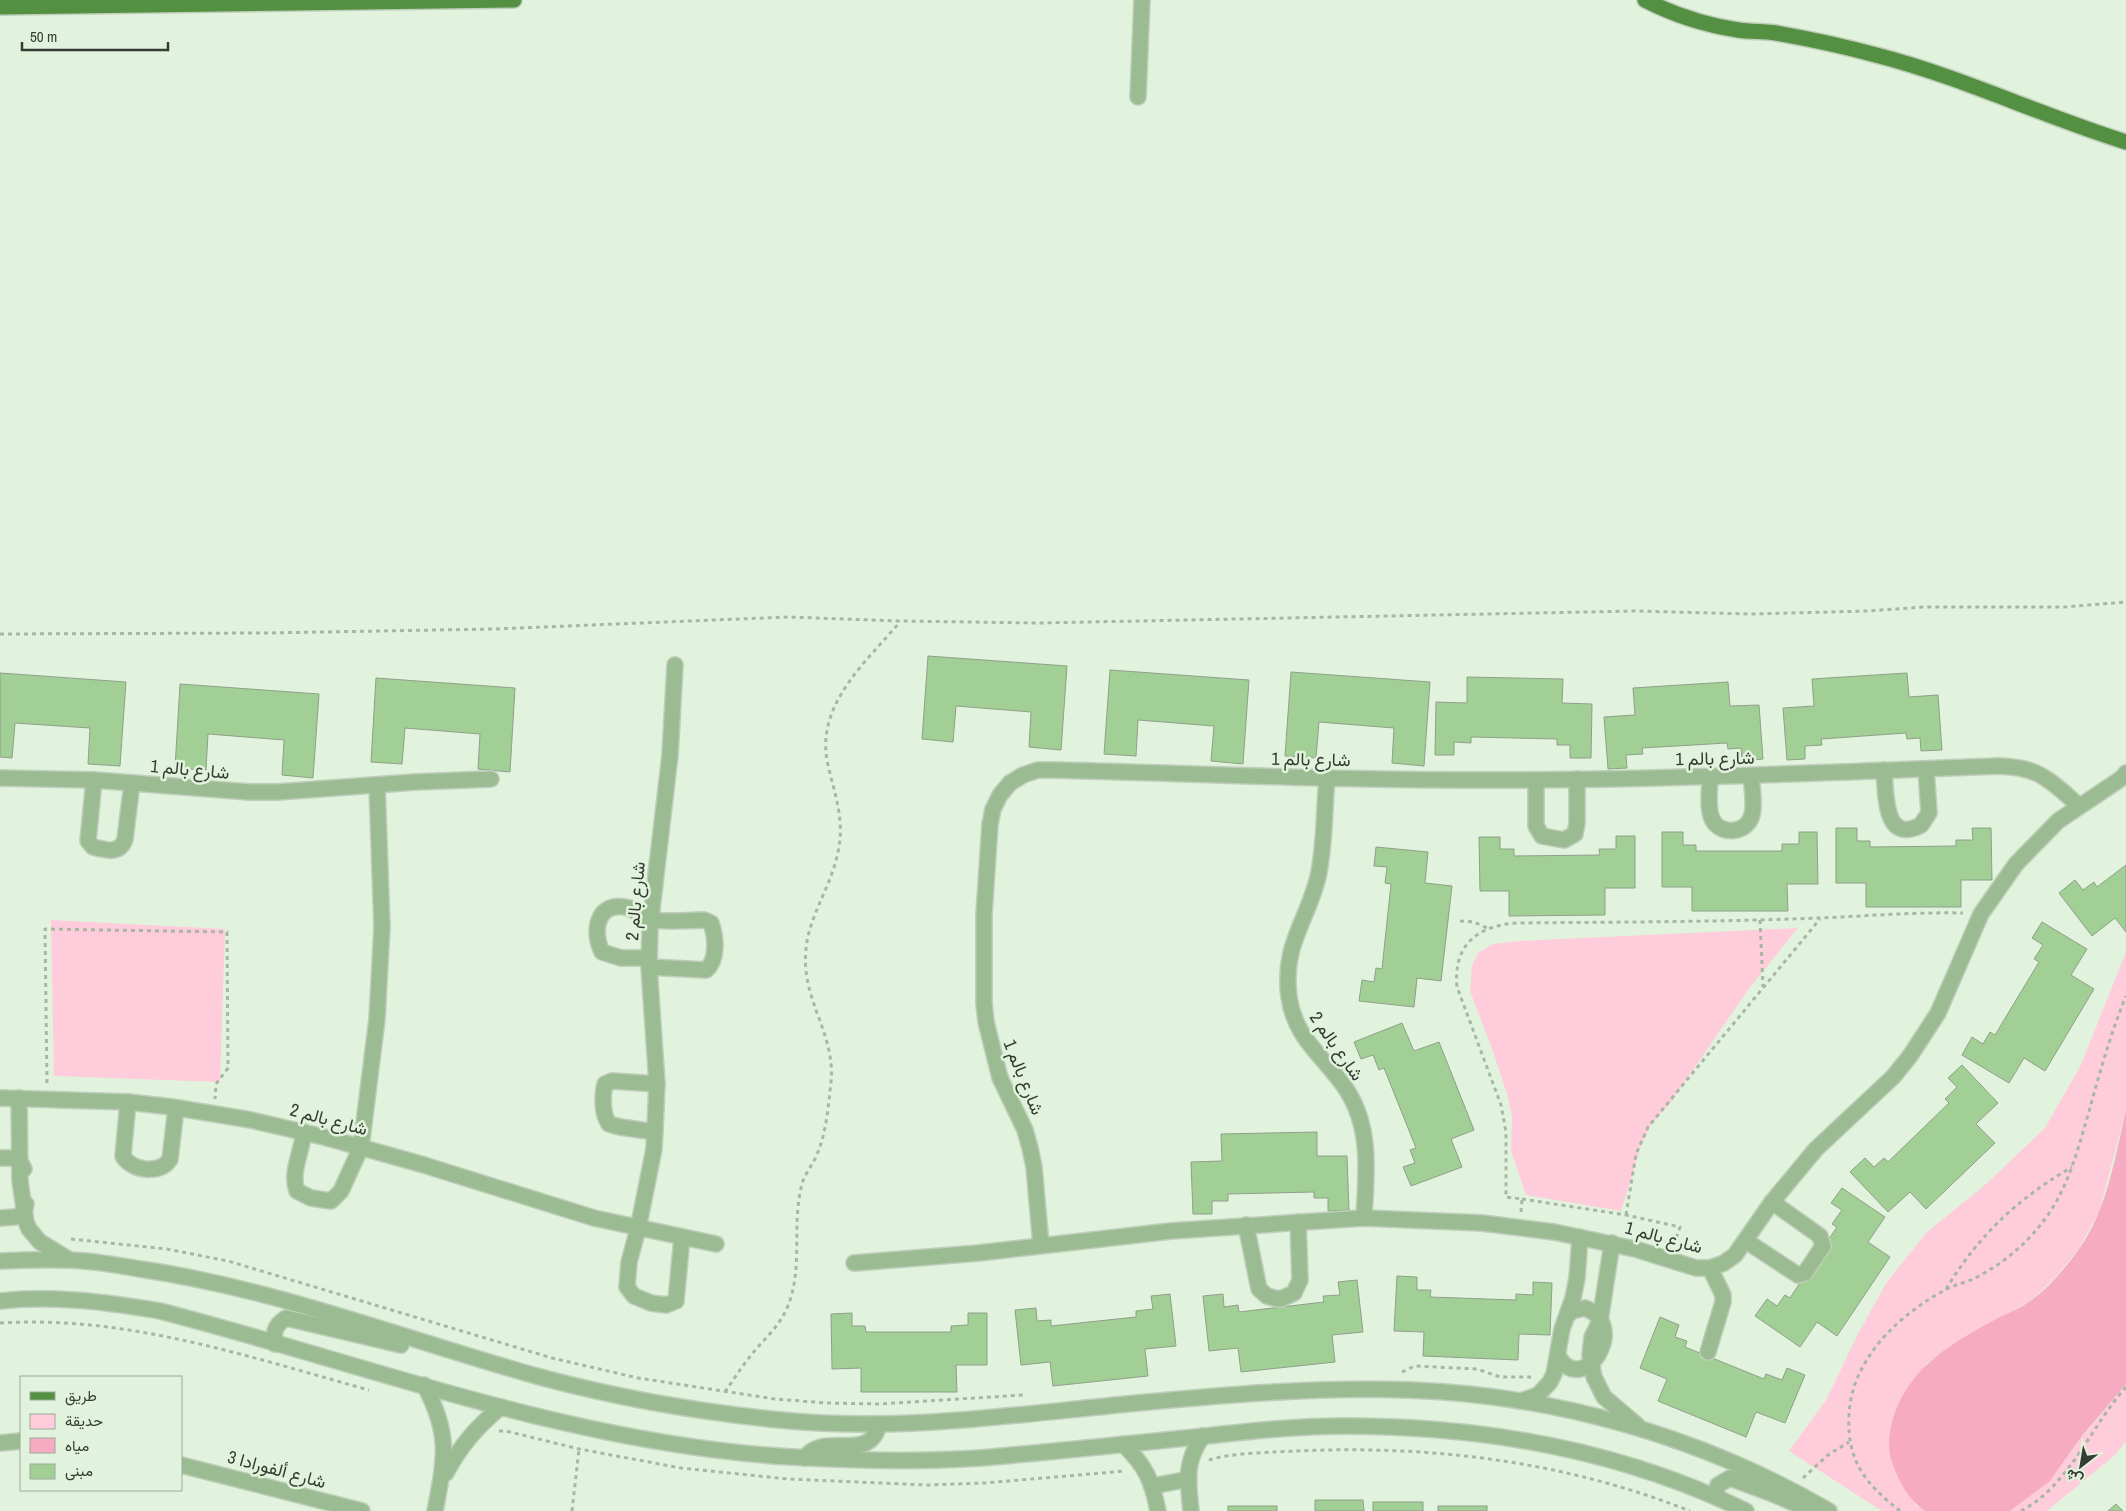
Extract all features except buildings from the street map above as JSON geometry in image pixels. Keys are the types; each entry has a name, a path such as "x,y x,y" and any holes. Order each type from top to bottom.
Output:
{"main road":[{"path":"105,0 120,6"},
{"path":"0,7 514,0"},
{"path":"1645,0 1682,16 1710,24 1826,43 1928,70 2126,142"}],"street":[{"path":"1138,97 1142,0"},
{"name":"شارع بالم 2","path":"638,1228 654,1149 657,1084 649,962 651,920 670,755 675,665"},
{"name":"شارع بالم 1","path":"1041,1245 1034,1167 1030,1148 1025,1130 1000,1078 986,1022 984,1003 984,914 990,824 993,809 1000,795 1010,783 1023,775 1038,770 1326,778 1536,780 1751,776 1999,766 2028,768 2054,783 2078,806"},
{"path":"1884,770 1889,817 1900,828 1907,829 1921,825 1929,813 1926,768"},
{"name":"شارع بالم 1","path":"854,1263 917,1259 1246,1225 1364,1218 1444,1221 1520,1228 1612,1243 1696,1268 1710,1268 1724,1263 1735,1255 1772,1202 1816,1148 1893,1077 1910,1056 1925,1035 1950,990 1981,914 2016,864 2058,821 2126,773"},
{"path":"1710,777 1712,818 1724,830 1733,831 1742,829 1752,815 1751,776"},
{"name":"شارع بالم 1","path":"0,778 94,780 249,792 278,792 377,784 491,779"},
{"name":"شارع بالم 2","path":"1326,778 1318,874 1308,908 1293,941 1287,979 1294,1017 1302,1034 1348,1093 1362,1124 1367,1158 1364,1218"},
{"path":"1536,780 1536,826 1542,836 1564,840 1575,834 1577,823 1577,779"},
{"path":"94,780 88,841 93,847 113,851 122,847 125,840 132,783"},
{"path":"304,1132 302,1148 293,1181 297,1191 311,1198 331,1201 341,1191 361,1147 377,1019 382,881 377,784"},
{"path":"617,907 629,908 651,920 704,920 711,923 714,929 714,960 706,970 649,962 621,958 602,952 596,941 598,919 607,909 617,907"},
{"path":"655,1132 609,1124 604,1116 604,1090 605,1084 612,1081 657,1084"},
{"name":"شارع بالم 2","path":"0,1098 128,1102 214,1113 304,1132 361,1147 594,1218 716,1244"},
{"path":"19,1098 20,1181 24,1213 29,1229 47,1247 70,1260"},
{"path":"128,1102 123,1156 130,1165 142,1168 160,1168 167,1164 170,1159 176,1108"},
{"path":"0,1158 12,1158 20,1161"},
{"path":"1746,1241 1798,1275 1805,1274 1824,1246 1820,1236 1772,1202"},
{"path":"0,1218 15,1217 24,1213"},
{"path":"1246,1225 1258,1288 1267,1296 1282,1298 1294,1293 1300,1280 1298,1222"},
{"path":"638,1228 629,1262 627,1287 634,1296 651,1303 666,1305 676,1301 682,1238"},
{"path":"1521,1401 1538,1395 1545,1389 1554,1374 1562,1328 1567,1316 1576,1278 1580,1237"},
{"path":"1612,1243 1600,1321 1590,1346 1592,1364 1597,1388 1604,1397 1642,1429"},
{"path":"0,1262 70,1260 173,1274 231,1286 606,1394 715,1412 781,1420 838,1424 879,1424 995,1418 1237,1395 1344,1389 1412,1390 1521,1401 1591,1415 1642,1429 1721,1457 1763,1475 1829,1511"},
{"path":"1708,1352 1723,1302 1723,1295 1710,1268"},
{"path":"0,1301 62,1299 111,1303 160,1311 501,1407 598,1430 681,1445 734,1452 805,1458 895,1460 998,1457 1278,1428 1342,1426 1406,1428 1536,1442 1626,1463 1671,1478 1746,1511"},
{"path":"1567,1316 1572,1311 1585,1308 1592,1311 1600,1321"},
{"path":"276,1344 275,1329 279,1322 286,1318 293,1318 403,1346 476,1358"},
{"path":"1558,1356 1562,1362 1573,1368 1579,1369 1592,1364"},
{"path":"424,1385 440,1419 444,1437 445,1459 435,1511"},
{"path":"441,1480 464,1442 475,1429 501,1407"},
{"path":"805,1458 812,1450 822,1446 864,1444 874,1436 879,1424"},
{"path":"1191,1511 1190,1458 1202,1436"},
{"path":"444,1437 464,1442"},
{"path":"0,1443 20,1441"},
{"path":"1124,1444 1142,1463 1153,1486 1158,1511"},
{"name":"شارع ألفورادا 3","path":"182,1465 362,1511"},
{"path":"1153,1486 1189,1474"},
{"path":"1715,1496 1718,1485 1730,1478 1812,1511"}],"path":[{"path":"0,634 484,630 788,617 1039,623 1635,611 1770,614 1924,607 2064,607 2126,602"},
{"path":"715,1412 744,1364 780,1322 792,1293 800,1192 804,1176 814,1162 821,1144 832,1080 828,1044 809,988 805,955 811,923 834,872 839,849 841,826 839,803 828,764 826,748 831,715 846,686 900,621"},
{"path":"1682,1265 1686,1252 1673,1248 1680,1227 1626,1215 1522,1198 1506,1198 1506,1132 1501,1105 1457,987 1456,973 1462,952 1475,935 1487,928 1501,924 1516,923 1760,920 1901,913 1981,914"},
{"path":"1626,1215 1636,1154 1648,1127 1821,918"},
{"path":"1760,920 1763,987"},
{"path":"1460,921 1474,922 1487,928"},
{"path":"47,1098 45,929 227,932 228,1068 216,1084 214,1113"},
{"path":"1900,1511 1869,1484 1858,1465 1849,1442 1849,1407 1860,1371 1876,1346 1896,1324 1919,1306 1945,1290 1974,1278 2000,1263 2024,1243 2044,1220 2061,1194 2073,1166 2104,1061 2126,996"},
{"path":"1945,1290 1961,1264 2000,1219 2047,1181 2073,1166"},
{"path":"1520,1228 1522,1198"},
{"path":"66,1239 167,1249 208,1256 552,1358 638,1378 775,1399 878,1404 1029,1395"},
{"path":"0,1323 60,1322 141,1332 223,1350 374,1392"},
{"path":"1396,1375 1415,1366 1477,1369 1513,1378 1554,1374"},
{"path":"2021,1511 2030,1506 2055,1483 2077,1456 2098,1423 2126,1387"},
{"path":"1793,1490 1808,1471 1828,1454 1849,1442"},
{"path":"572,1511 579,1449"},
{"path":"1189,1474 1213,1459 1279,1452 1385,1450 1438,1452 1514,1462 1584,1476 1654,1497 1690,1511"}],"green space":[{"path":"51,920 225,929 220,1082 54,1076"},
{"path":"1798,928 1750,987 1671,1102 1651,1125 1641,1146 1621,1211 1526,1195 1511,1151 1512,1116 1507,1094 1470,991 1472,966 1478,953 1493,944 1520,941"},
{"path":"2126,952 2126,1110 2099,1212 2078,1250 2054,1279 2030,1301 1953,1344 1926,1364 1915,1504 1925,1511 1882,1511 1789,1451 1826,1400 1859,1332 1887,1282 1926,1233 1986,1184 2045,1128 2081,1065"},
{"path":"2126,1384 2126,1441 2115,1455 2047,1511 2010,1511 2050,1481 2082,1437"}],"water":[{"path":"2126,1110 2126,1384 2082,1436 2050,1481 2010,1511 1925,1511 1905,1490 1890,1457 1890,1429 1901,1399 1910,1383 1936,1357 1966,1336 2019,1308 2037,1296 2061,1272 2077,1252 2096,1220 2103,1202 2114,1165"}]}
